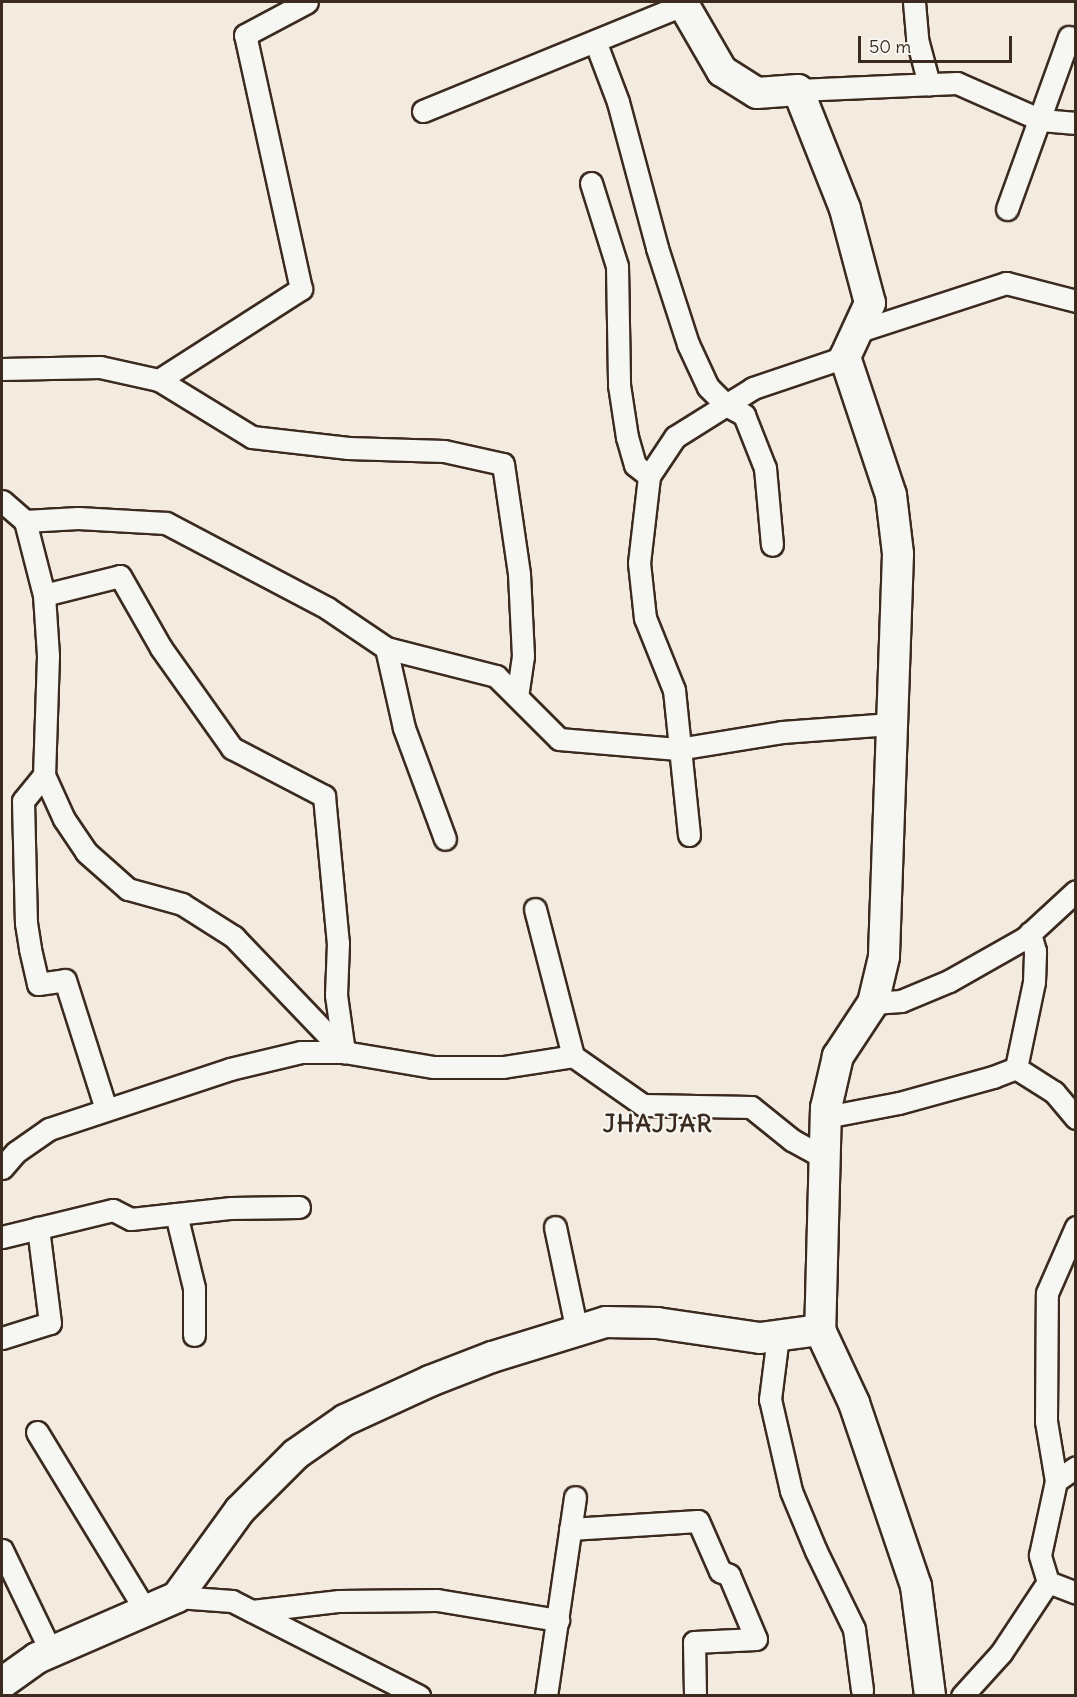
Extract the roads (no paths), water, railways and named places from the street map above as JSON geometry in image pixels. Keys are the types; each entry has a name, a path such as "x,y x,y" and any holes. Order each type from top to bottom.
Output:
{"street":[{"path":"159,380 301,289 245,34 307,2"},
{"path":"914,2 917,39 929,84"},
{"path":"423,111 596,41 682,3 722,71 757,93 957,83 1041,120 1076,123"},
{"path":"1007,209 1041,120 1069,37"},
{"path":"596,41 618,102 657,248 688,344 708,387 726,405 744,415 765,468 772,545"},
{"path":"798,90 845,210 870,303 850,344 891,495 898,554 884,957 873,1003 838,1056 826,1117 820,1330 854,1403 916,1586 930,1695"},
{"path":"591,183 617,266 619,317 617,352 627,437 635,465 649,476"},
{"path":"689,835 678,749 674,690 645,618 639,563 640,535 649,476 675,437 753,388 850,344 1006,283 1076,301"},
{"path":"2,369 100,367 159,380 252,437 348,448 444,451 503,464 519,574 523,656 517,697"},
{"path":"2,501 25,521 44,595 48,656 44,775 64,819 86,852 128,889 182,904 234,937 344,1052"},
{"path":"25,521 78,518 166,523 327,608 386,648 496,676 559,739 678,749 782,732 891,724"},
{"path":"44,595 120,576 162,648 232,748 324,796 338,943 336,995 344,1052"},
{"path":"386,648 404,728 445,839"},
{"path":"44,775 23,801 26,923 30,949 38,984 65,980 106,1109"},
{"path":"873,1003 901,1001 949,981 1030,933 1076,891"},
{"path":"535,909 573,1056 643,1105 751,1107 792,1140 825,1158"},
{"path":"1016,1068 1035,982 1035,951 1030,933"},
{"path":"2,1168 16,1152 49,1129 230,1069 301,1052 344,1052 434,1067 503,1067 573,1056"},
{"path":"826,1117 899,1103 993,1077 1016,1068"},
{"path":"1016,1068 1054,1092 1076,1118"},
{"path":"2,1237 113,1210 131,1219 231,1208 299,1207"},
{"path":"177,1214 194,1288 194,1335"},
{"path":"555,1227 577,1331"},
{"path":"1048,1582 1040,1555 1056,1481 1046,1421 1047,1293 1076,1227"},
{"path":"2,1338 50,1323 38,1228"},
{"path":"177,1597 240,1510 296,1454 345,1420 492,1357 606,1322 637,1323 760,1338 820,1330"},
{"path":"778,1336 770,1399 791,1491 816,1551 854,1629 862,1690"},
{"path":"36,1432 146,1611"},
{"path":"1056,1481 1076,1467"},
{"path":"546,1695 575,1497"},
{"path":"570,1529 698,1521 720,1571 729,1575 756,1639 694,1642 695,1695"},
{"path":"2,1550 51,1652"},
{"path":"1048,1582 1076,1593"},
{"path":"963,1695 1001,1653 1048,1582"},
{"path":"2,1683 37,1658 177,1597 232,1600 419,1695"},
{"path":"252,1611 339,1601 437,1600 558,1620"}],"district":[{"name":"JHAJJAR","path":"658,1124"}]}
